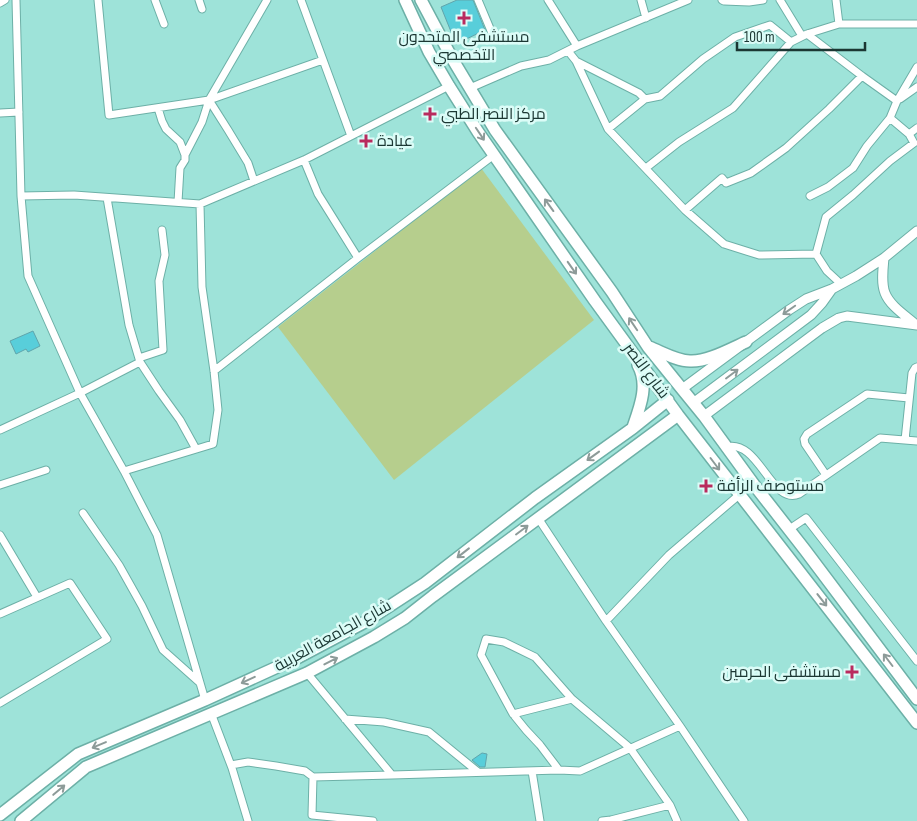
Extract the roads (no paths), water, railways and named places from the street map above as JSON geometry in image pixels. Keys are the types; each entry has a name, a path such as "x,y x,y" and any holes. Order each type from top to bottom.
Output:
{"main road":[{"name":"شارع النصر","path":"405,0 429,52 478,132 604,314 685,425 917,723"},
{"name":"شارع النصر","path":"423,1 453,60 495,130 648,347 704,416 917,699"},
{"path":"590,294 601,292 605,284"},
{"path":"604,314 611,304 618,302"},
{"path":"648,347 690,361 705,359 746,342"},
{"path":"632,352 641,370 643,387 643,398 633,428"},
{"name":"شارع الجامعة العربية","path":"0,815 78,754 205,700 297,658 365,622 425,583 535,498 633,428 668,400"},
{"name":"شارع الجامعة العربية","path":"21,821 86,767 307,672 366,642 405,618 678,415"},
{"path":"642,442 674,427 685,425"},
{"path":"776,541 784,536 788,530"},
{"path":"792,562 791,553 799,548 805,550"}],"street":[{"path":"0,3 5,0"},
{"path":"16,0 21,196 28,276 80,393 157,535 205,700"},
{"path":"98,0 109,115 208,100 323,60"},
{"path":"155,0 164,24"},
{"path":"199,0 202,9"},
{"path":"178,202 180,168 202,122 208,100 267,0"},
{"path":"301,0 351,136"},
{"path":"478,0 494,38"},
{"path":"548,0 577,46"},
{"path":"641,0 646,18"},
{"path":"470,88 520,66 549,60 577,46 688,0"},
{"path":"722,0 748,2 763,0"},
{"path":"780,0 805,35 897,101"},
{"path":"836,0 839,24"},
{"path":"646,168 678,142 733,108 791,42 805,35 839,24 917,24"},
{"path":"608,129 645,99 660,96 703,59 735,37 770,26 791,42"},
{"path":"568,51 576,61 608,129 685,210 724,244 759,255 816,254"},
{"path":"576,61 639,93 645,99"},
{"path":"810,196 828,187 853,168 867,146 890,118 897,101 917,68"},
{"path":"685,210 722,178 726,183 751,173 786,148 862,76"},
{"path":"21,196 74,195 200,204 304,160 449,86"},
{"path":"897,101 917,88"},
{"path":"208,100 248,163 254,181"},
{"path":"158,108 166,129 180,142 185,155"},
{"path":"0,113 20,112"},
{"path":"841,284 827,271 816,254 826,217 890,161 915,145 908,134 890,118"},
{"path":"908,134 917,128"},
{"path":"214,371 358,258 494,155"},
{"path":"304,160 318,194 358,258"},
{"path":"107,198 129,325 140,360 180,420 196,449"},
{"path":"124,471 213,444 218,410 202,287 200,204"},
{"path":"0,430 80,393 140,360 163,350 159,282 165,255 162,230"},
{"path":"682,390 798,304 814,295 832,289 884,258 917,231"},
{"path":"884,258 885,293 891,302 916,325"},
{"path":"693,403 811,315 832,289"},
{"path":"704,416 822,328 839,318 847,316 916,325"},
{"path":"905,440 912,373 917,368"},
{"path":"826,475 805,444 804,439 807,434 868,394 909,398"},
{"path":"726,447 738,446 746,450 780,490 790,496 799,494 880,438 917,441"},
{"path":"0,485 46,470"},
{"path":"606,621 669,555 739,495"},
{"path":"82,513 119,565 142,606 163,650 200,683"},
{"path":"538,518 606,621 744,821"},
{"path":"788,530 806,518 917,660"},
{"path":"0,535 37,597"},
{"path":"0,614 70,583 106,639 0,704"},
{"path":"559,770 513,714 481,655 486,639 504,642 535,657 572,699 630,748 670,806 677,821"},
{"path":"307,672 392,775"},
{"path":"513,714 572,699"},
{"path":"211,713 231,764 248,821"},
{"path":"344,719 384,722 429,732 478,772"},
{"path":"231,764 248,762 276,766 305,771 314,777 580,771 680,726"},
{"path":"532,771 540,821"},
{"path":"314,777 312,818 373,821"},
{"path":"602,821 670,806"}],"place":[{"name":"مستشفى المتحدون التخصصي","path":"464,18"},
{"name":"مركز النصر الطبي","path":"430,114"},
{"name":"عيادة","path":"366,141"},
{"name":"مستوصف الرأفة","path":"706,486"},
{"name":"مستشفى الحرمين","path":"852,672"}]}
